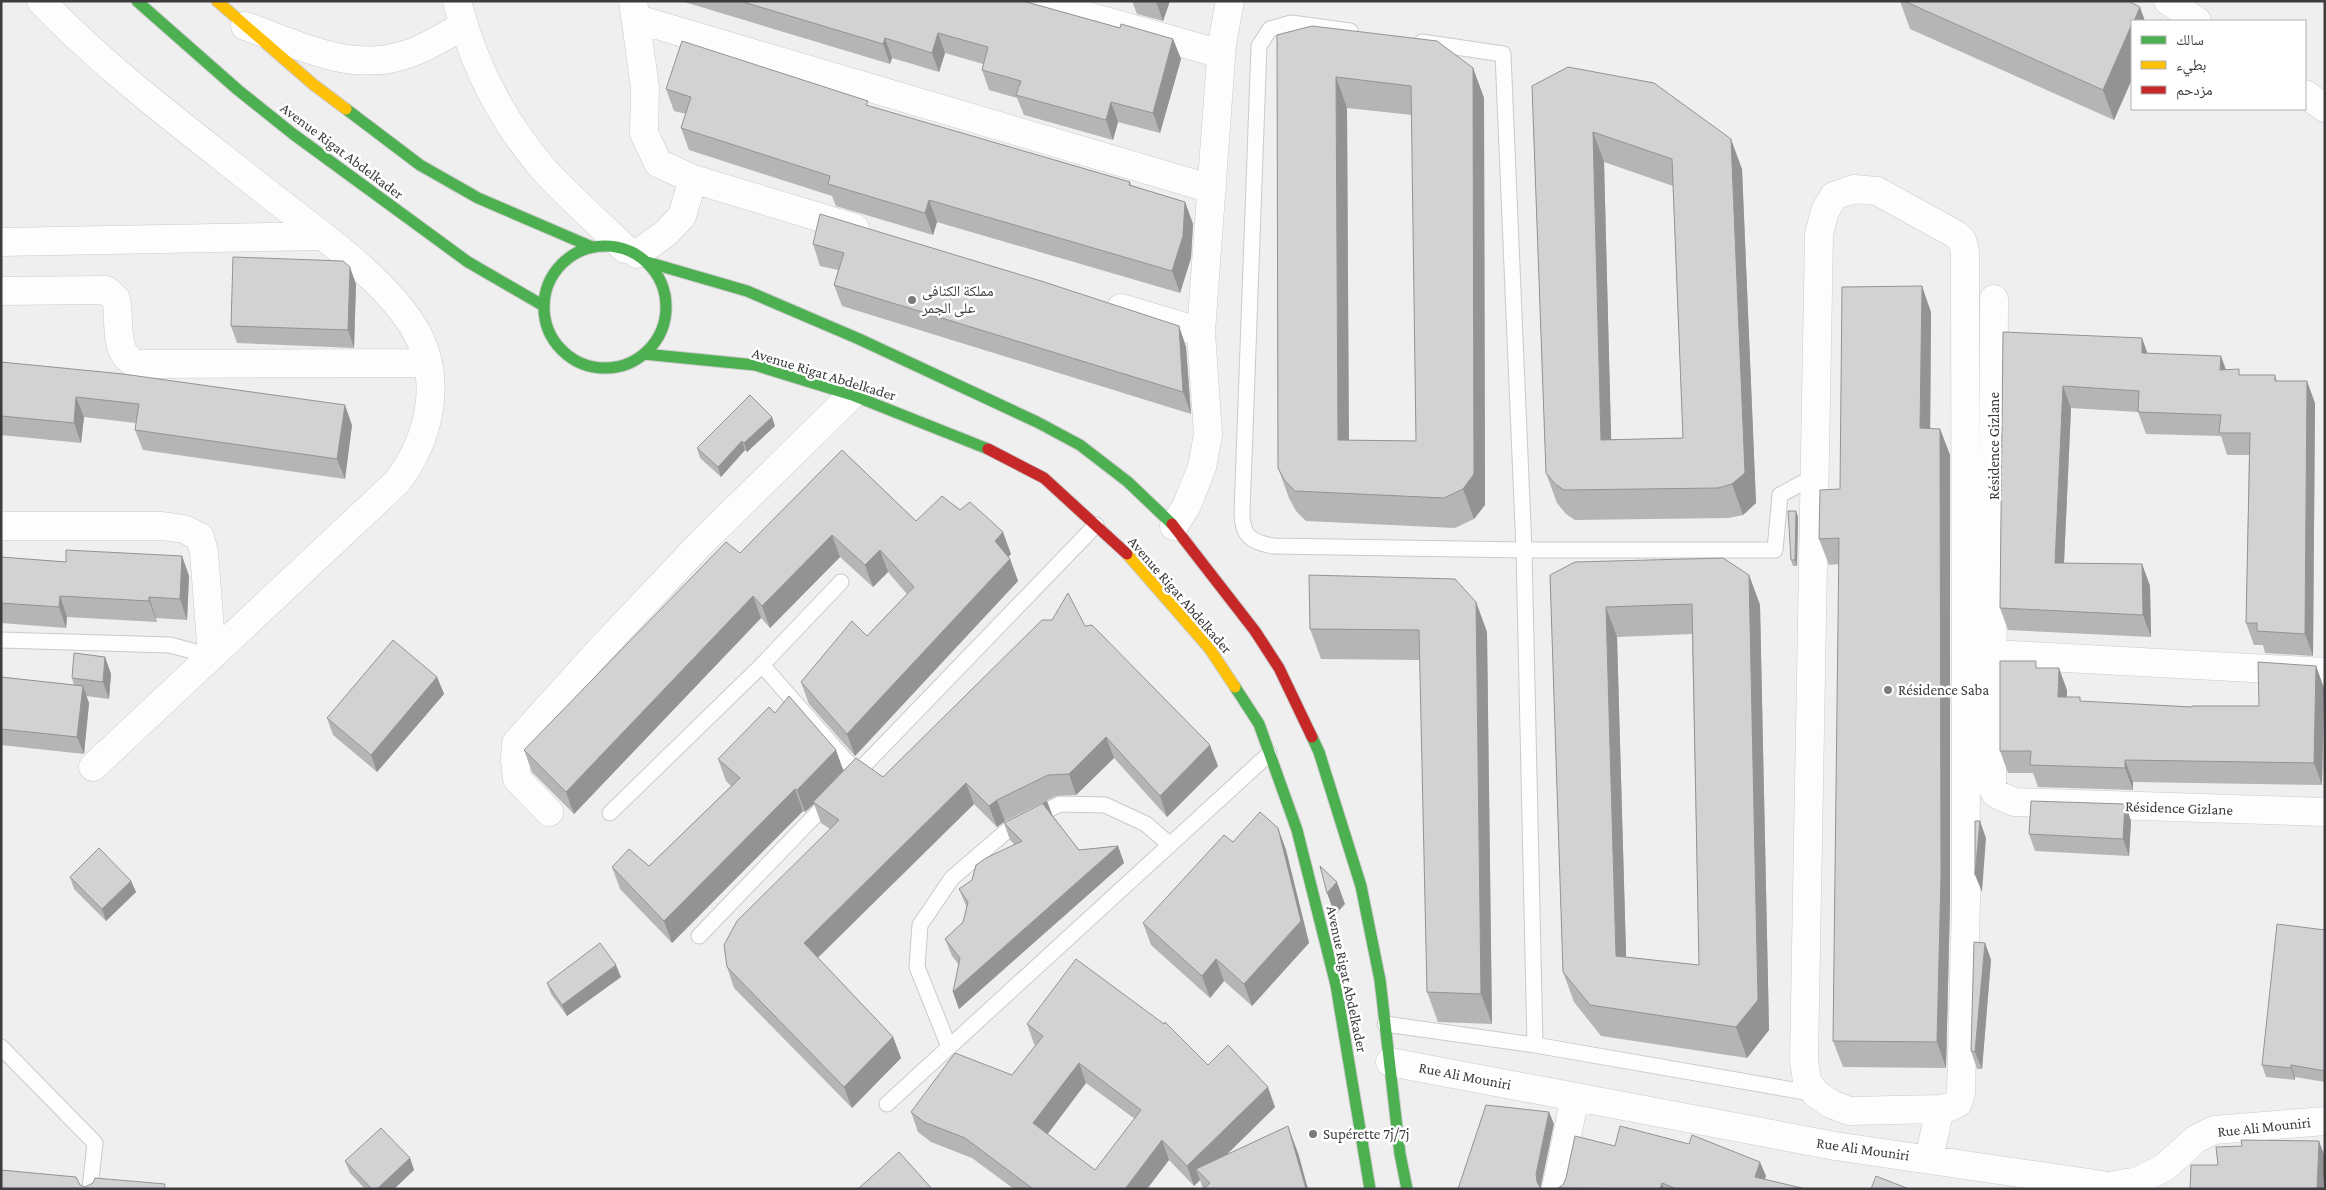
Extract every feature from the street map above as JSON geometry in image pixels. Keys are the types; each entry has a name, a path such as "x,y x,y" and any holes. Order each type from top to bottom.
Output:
{"street":[{"path":"40,1 104,62 323,236 382,287 402,309 418,335 427,363 430,384 429,412 420,446 410,465 382,497 93,767"},
{"name":"Avenue Rigat Abdelkader","path":"137,1 238,90 293,134 468,262 544,306"},
{"path":"217,1 321,91 420,165 478,198 592,247"},
{"path":"1035,1 1221,54"},
{"path":"1174,526 1187,505 1202,467 1208,435 1201,332 1221,54 1230,1"},
{"path":"2168,1 2196,20"},
{"path":"881,236 693,179 658,162 644,133 645,88 635,10 1212,190"},
{"path":"244,26 336,57 357,61 379,60 421,49 460,14 494,97 528,149 548,173 636,255 656,273 663,286 666,316 654,343 644,354 630,363 613,367 596,367 579,362 564,352 553,340 546,324 544,306 546,290 552,275 563,262 576,252 592,247 609,246 636,255 747,291 860,339 1038,422 1080,445 1128,482 1174,526 1255,631 1280,668 1319,752 1361,886 1380,980 1400,1154 1407,1189"},
{"path":"2306,95 2325,108"},
{"path":"636,255 666,234 682,216 693,179"},
{"path":"1854,189 1877,191 1955,234 1962,240 1965,251 1966,902 1961,1093 1958,1103 1950,1107 1940,1109 1850,1111 1831,1104 1816,1094 1807,1081 1804,1060 1815,476 1819,234 1825,211 1834,196 1854,189"},
{"path":"1,242 323,236"},
{"path":"1,291 100,289 112,293 118,306 121,348 124,356 136,364 427,363"},
{"name":"Résidence Gizlane","path":"1994,299 1992,787 1996,794 2014,802 2325,812"},
{"path":"1098,301 1201,332"},
{"name":"Avenue Rigat Abdelkader","path":"644,354 756,365 852,395 991,450 1044,478 1132,559 1209,648 1259,724 1297,830 1336,985 1370,1189"},
{"path":"549,812 517,779 516,743 701,543 852,395"},
{"path":"1,526 162,526 184,529 200,537 204,552 210,658"},
{"path":"1993,654 2325,672"},
{"name":"Rue Ali Mouniri","path":"1390,1062 1835,1146 1929,1158 2109,1186 2138,1181 2165,1167 2196,1139 2214,1130 2325,1121"},
{"path":"1556,1189 1575,1096"},
{"path":"1929,1158 1940,1109"}],"lane":[{"path":"1368,34 1291,23 1270,30 1258,46 1242,525 1248,536 1260,543 1273,546 1524,550 1775,550 1780,495 1815,476"},
{"path":"1407,40 1503,54 1524,550 1535,1045"},
{"path":"699,936 1096,525"},
{"path":"610,813 762,665 842,582"},
{"path":"1,640 170,644 210,658"},
{"path":"762,665 857,773"},
{"path":"887,1104 1269,754"},
{"path":"949,1047 916,967 920,925 952,878 1009,829 1060,804 1105,805 1146,824 1170,845"},
{"path":"1385,1024 1535,1045 1816,1094"},
{"path":"1,1047 95,1143 90,1189"}],"building":[{"path":"740,1 1023,1 1120,28 1121,24 1173,39 1153,113 1111,102 1106,120 1016,95 1021,81 982,70 988,47 938,33 932,53 885,38 883,44"},
{"path":"1904,1 2128,1 2140,7 2134,20 2131,20 2131,26 2103,90"},
{"path":"1312,26 1437,41 1473,68 1474,474 1463,489 1444,498 1295,491 1285,481 1278,468 1277,35","holes":["1336,77 1411,86 1416,441 1338,440"]},
{"path":"682,41 868,101 866,105 1130,182 1129,185 1185,202 1183,236 1172,271 929,200 925,213 828,184 830,176 681,128 691,97 666,89"},
{"path":"1568,67 1654,83 1731,139 1745,473 1732,484 1718,488 1564,490 1555,484 1546,473 1532,86","holes":["1593,132 1672,159 1683,438 1601,440"]},
{"path":"820,214 1041,281 1179,326 1183,392 834,285 844,253 813,244"},
{"path":"233,257 343,261 350,267 348,330 231,326"},
{"name":"Résidence Saba","path":"1922,286 1920,428 1940,429 1941,876 1937,1042 1833,1041 1839,538 1819,539 1820,490 1840,489 1842,287"},
{"path":"2003,332 2142,338 2142,353 2221,356 2220,370 2239,369 2239,375 2275,375 2275,381 2307,381 2305,634 2257,631 2257,623 2246,623 2250,433 2219,433 2221,415 2138,412 2139,391 2063,386 2055,563 2142,564 2143,615 2000,608"},
{"path":"1,362 123,374 345,405 337,459 135,430 139,404 76,397 74,423 1,416"},
{"path":"750,395 772,417 744,443 742,441 718,467 697,448"},
{"path":"842,450 916,521 942,496 960,510 970,502 1003,532 995,541 1010,559 847,734 801,682 852,621 867,636 914,587 880,550 865,565 832,535 762,606 753,596 566,792 524,750 726,542 740,553"},
{"path":"1788,511 1796,511 1795,560 1791,560"},
{"path":"66,550 182,556 180,599 149,597 149,601 60,596 59,607 1,603 1,557 66,562"},
{"path":"1723,558 1749,575 1758,1000 1736,1027 1590,1005 1563,972 1550,575 1575,562","holes":["1692,604 1699,965 1616,956 1606,607"]},
{"path":"1309,575 1455,579 1476,602 1481,994 1427,992 1419,630 1310,629"},
{"path":"1068,593 1085,626 1092,625 1210,745 1160,796 1106,737 1069,774 1048,775 997,800 989,806 966,783 804,943 893,1037 844,1087 727,967 724,945 737,921 839,820 813,802 854,760 856,758 883,777 1042,620 1052,620"},
{"path":"393,640 437,677 371,755 327,718"},
{"path":"74,653 105,657 103,682 72,678"},
{"path":"2000,661 2036,661 2036,668 2059,668 2058,697 2080,697 2080,701 2192,707 2259,706 2258,662 2316,666 2314,763 2125,760 2125,768 2030,765 2031,751 2000,751"},
{"path":"1,677 83,686 77,737 1,729"},
{"path":"789,696 836,750 664,921 612,867 629,849 649,866 740,778 718,759 769,707 775,713"},
{"path":"1047,801 1043,804 1079,850 1118,846 953,992 960,958 945,939 963,922 968,902 959,889 972,880 976,865 986,858 1022,841 1004,823"},
{"path":"2031,801 2125,804 2123,839 2029,834"},
{"path":"1260,812 1278,828 1301,921 1244,984 1216,959 1202,976 1143,923 1224,835 1233,842"},
{"path":"1975,821 1980,821 1975,875"},
{"path":"99,848 131,881 102,909 70,877"},
{"path":"1320,866 1337,882 1327,893"},
{"path":"2277,924 2325,930 2325,1071 2291,1065 2291,1068 2262,1065"},
{"path":"1974,942 1985,943 1975,1052 1971,1051"},
{"path":"600,943 616,965 562,1005 547,983"},
{"path":"1076,959 1164,1024 1165,1022 1208,1065 1228,1045 1268,1087 1187,1166 1162,1140 1125,1189 1033,1189 965,1138 924,1122 911,1112 955,1053 1012,1075 1043,1036 1027,1024","holes":["1079,1063 1141,1110 1095,1170 1033,1123"]},
{"path":"1486,1105 1549,1112 1536,1174 1537,1182 1541,1189 1458,1189"},
{"path":"1288,1126 1306,1189 1203,1189 1210,1183 1196,1169"},
{"path":"1620,1126 1689,1144 1692,1135 1760,1162 1755,1177 1806,1189 1677,1189 1662,1183 1660,1189 1558,1188 1563,1185 1566,1178 1575,1136 1615,1146"},
{"path":"381,1128 410,1158 377,1189 372,1189 345,1161"},
{"path":"2241,1140 2319,1141 2317,1189 2190,1189 2191,1165 2218,1165 2216,1147 2242,1146"},
{"path":"899,1152 932,1189 858,1189"},
{"path":"1,1170 76,1177 80,1185 85,1187 93,1183 95,1178 165,1184 164,1189 1,1189"},
{"path":"1876,1176 1909,1189 1871,1189"}],"traffic: fast":[{"path":"137,1 238,90 293,134 468,262 544,306"},
{"path":"346,109 420,165 478,198 592,247"},
{"path":"605,246 617,247 628,251 639,256 648,264 656,273 661,284 665,295 666,307 665,319 661,330 656,341 648,350 639,358 628,363 617,367 605,368 593,367 582,363 571,358 562,350 554,341 549,330 545,319 544,307 545,295 549,284 554,273 562,264 571,256 582,251 593,247 605,246"},
{"path":"647,262 747,291 859,339 1037,422 1080,445 1128,482 1172,524"},
{"path":"644,354 755,365 852,395 988,449"},
{"path":"1235,687 1259,724 1297,830 1336,985 1370,1189"},
{"path":"1312,737 1319,752 1361,886 1380,980 1400,1154 1407,1189"}],"traffic: slow":[{"path":"217,1 314,85 346,109"},
{"path":"1127,554 1209,648 1235,687"}],"traffic: jam":[{"path":"988,449 1044,478 1127,554"},
{"path":"1172,524 1255,631 1279,668 1312,737"}],"place":[{"name":"مملكة الكنافى على الجمر","path":"912,300"},
{"name":"Résidence Saba","path":"1888,690"},
{"name":"Supérette 7j/7j","path":"1313,1134"}]}
